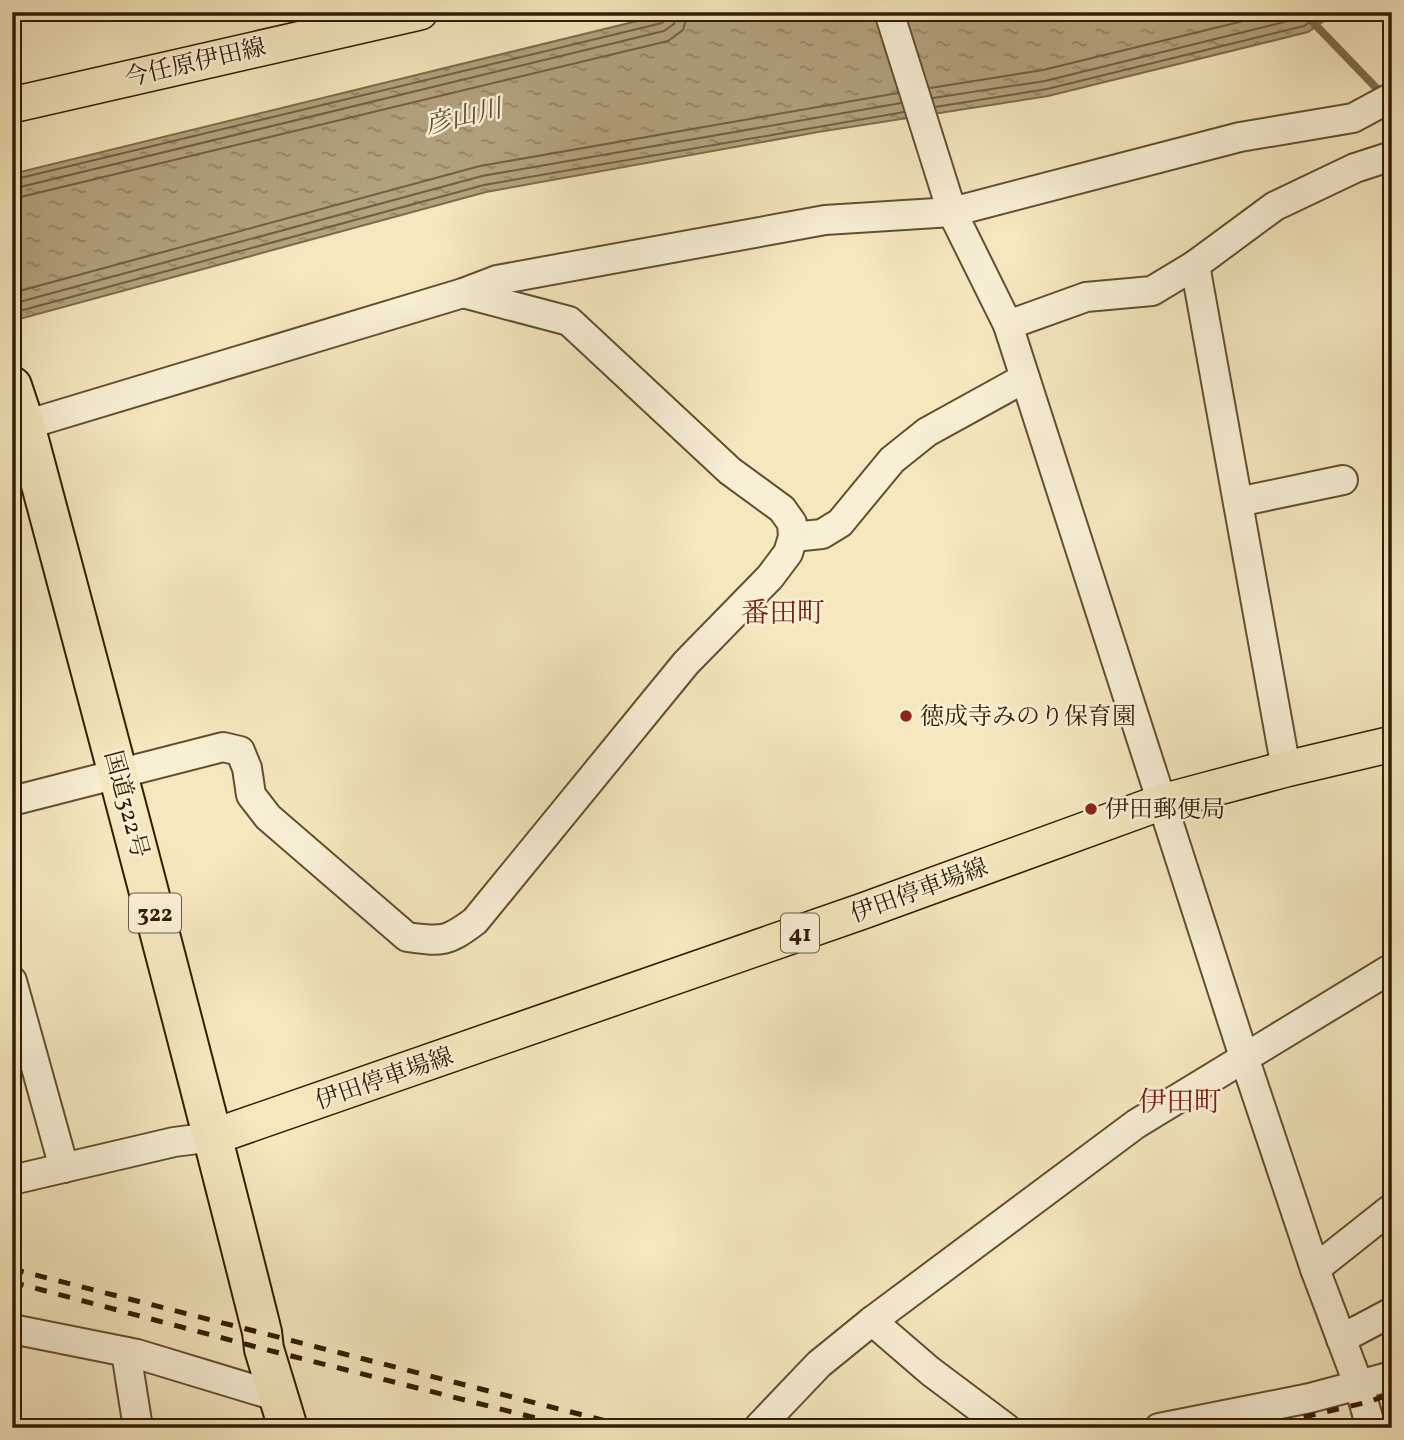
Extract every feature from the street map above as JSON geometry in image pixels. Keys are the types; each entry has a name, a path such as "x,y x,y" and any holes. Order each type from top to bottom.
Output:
{"highway":[{"name":"国道322号","path":"16,410 119,774 214,1137 264,1349 283,1412"}],"main road":[{"name":"今任原伊田線","path":"12,105 419,12"},
{"name":"伊田停車場線","path":"214,1137 863,911 1162,802 1392,744"}],"street":[{"path":"889,12 949,204 1008,325 1244,1058 1315,1269 1359,1386 1371,1428"},
{"path":"16,410 463,293 497,280 825,220 949,204 1240,137 1353,118 1392,97"},
{"path":"1008,325 1086,297 1152,291 1195,265 1275,206 1355,168 1392,156"},
{"path":"1195,265 1286,769"},
{"path":"12,801 223,747 240,751 247,768 251,795 268,817 407,937 433,941 453,937 475,921 686,663 770,577 788,553 793,537 792,523 782,509 730,471 569,321 463,293"},
{"path":"793,537 822,534 840,523 892,460 927,432 1025,378"},
{"path":"1238,502 1343,480"},
{"path":"758,1428 819,1364 872,1321 1136,1124 1392,968"},
{"path":"12,981 64,1168"},
{"path":"12,1180 174,1142 214,1137"},
{"path":"1315,1269 1392,1208"},
{"path":"1341,1339 1392,1312"},
{"path":"872,1321 930,1371 1006,1428"},
{"path":"12,1329 126,1352 283,1412"},
{"path":"126,1352 138,1428"},
{"path":"1159,1428 1359,1386 1392,1376"}],"water":[{"name":"彦山川","path":"674,12 1337,12 1308,32 1048,96 818,132 486,192 12,321 12,174"}],"waterway":[{"path":"1303,12 1385,97"}],"railway":[{"path":"12,1269 606,1421 644,1428"},
{"path":"12,1282 575,1428"},
{"path":"1257,1428 1392,1394"},
{"path":"1359,1428 1392,1418"}],"place":[{"name":"徳成寺みのり保育園","path":"906,716"},
{"name":"伊田郵便局","path":"1091,809"}],"district":[{"name":"番田町","path":"783,612"},
{"name":"伊田町","path":"1180,1101"}]}
